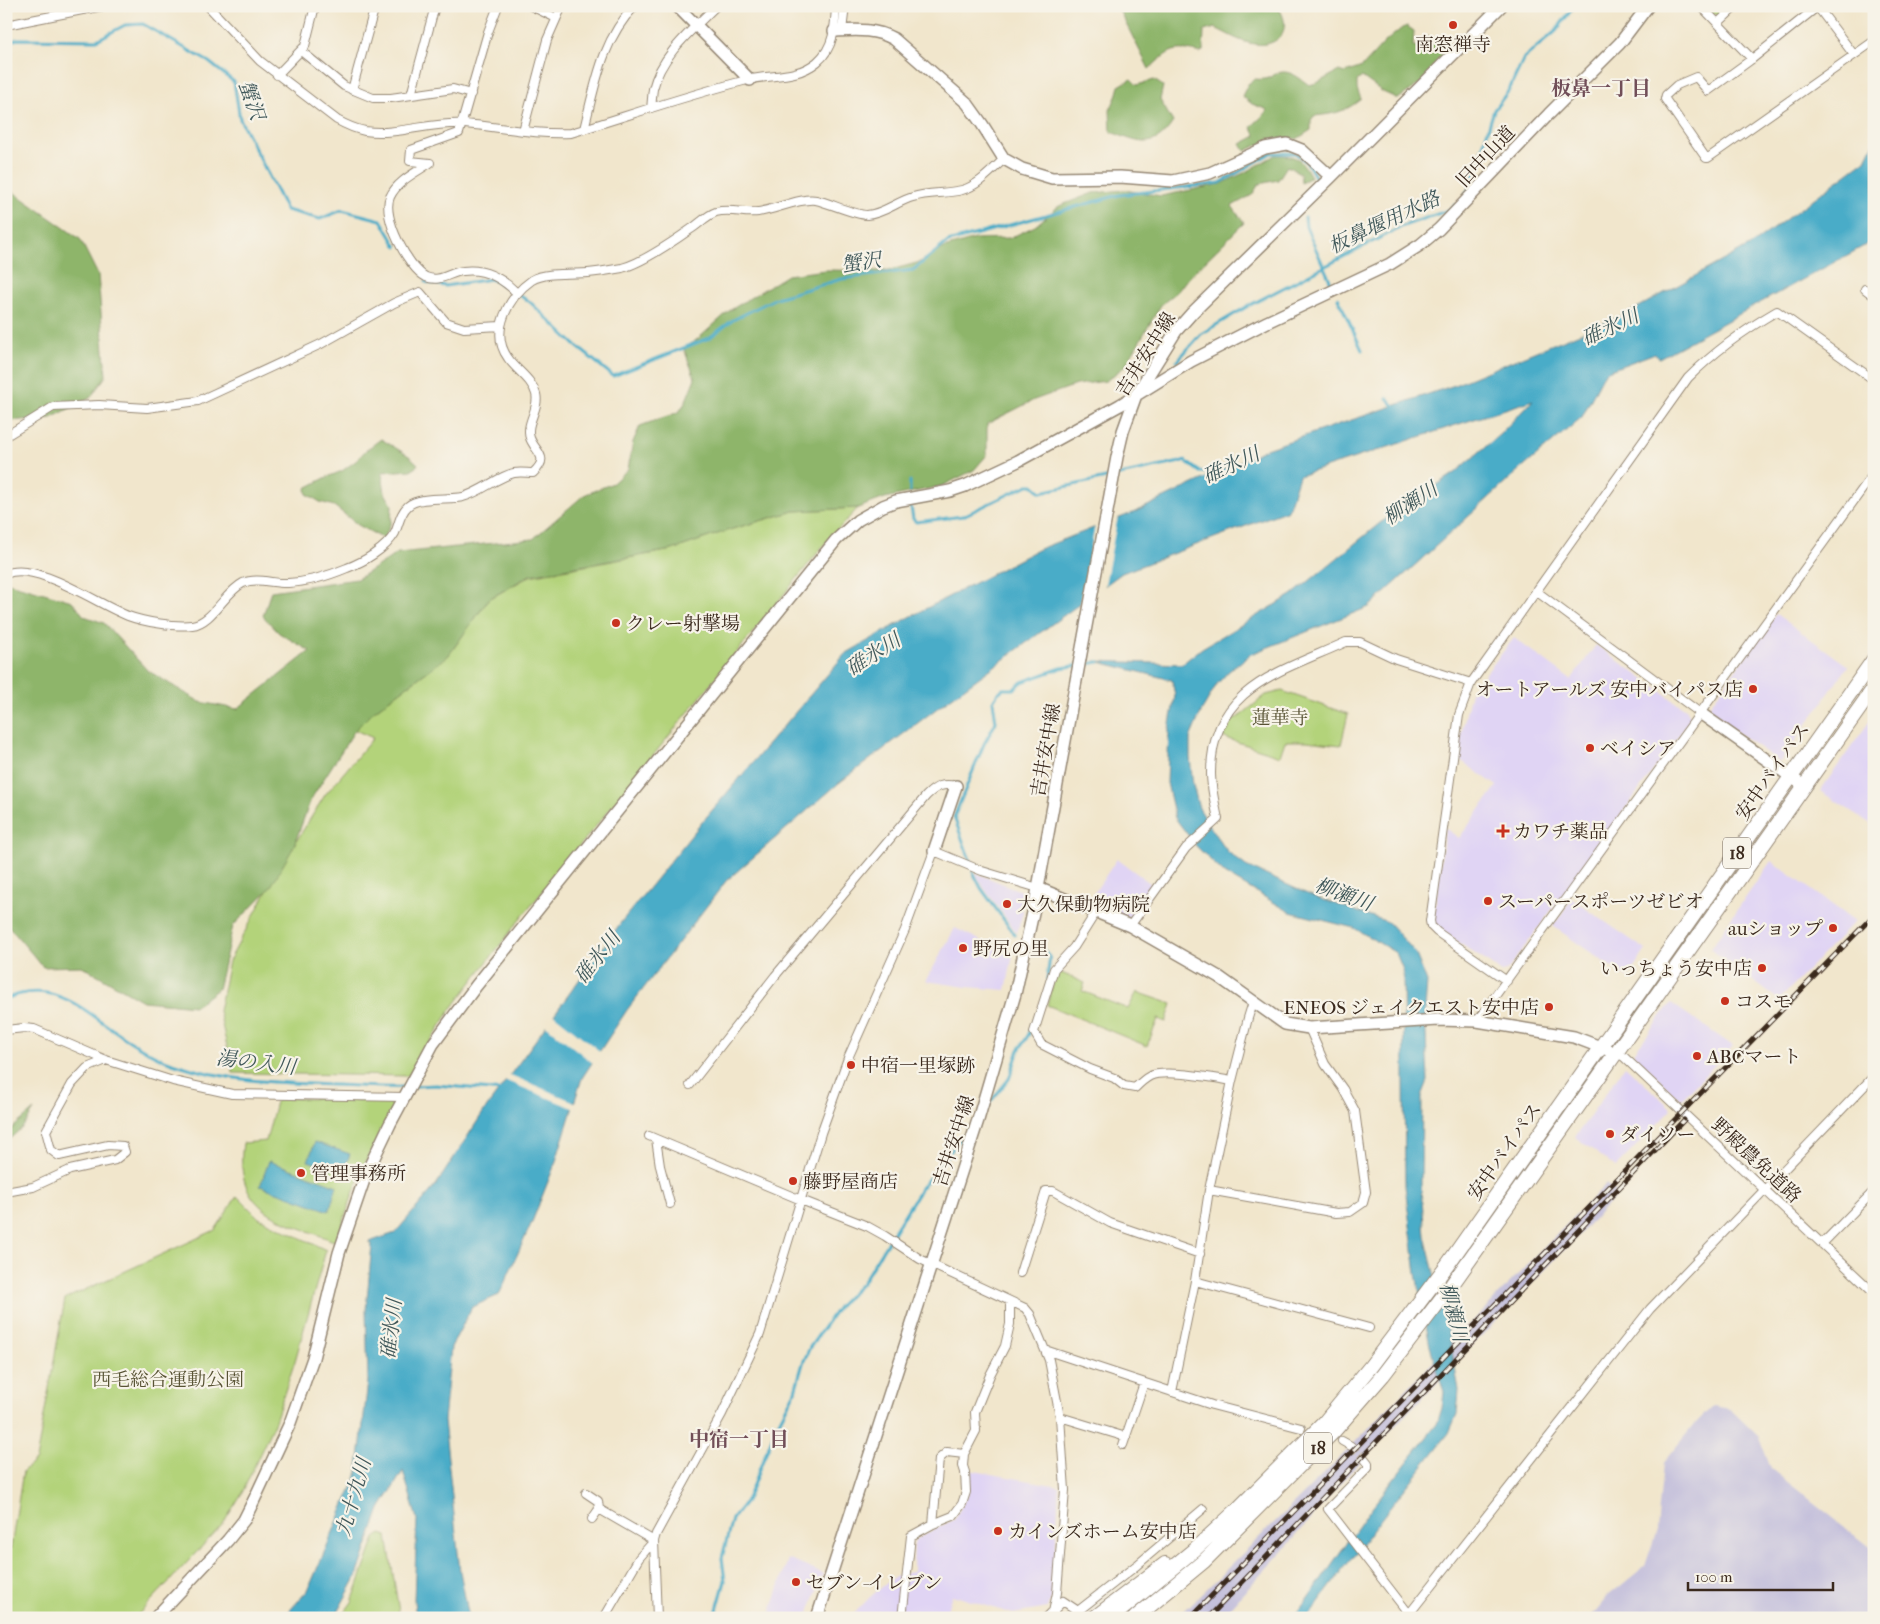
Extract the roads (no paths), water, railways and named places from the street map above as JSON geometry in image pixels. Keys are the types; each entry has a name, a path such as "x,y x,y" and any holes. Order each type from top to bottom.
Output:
{"highway":[{"name":"安中バイパス","path":"1111,1618 1194,1550 1234,1513 1324,1423 1371,1366 1448,1264 1874,659"},
{"name":"安中バイパス","path":"1135,1618 1204,1561 1334,1431 1383,1375 1451,1286 1874,688"},
{"path":"1094,1618 1234,1513"},
{"path":"1149,1618 1204,1561"}],"street":[{"path":"6,26 103,6"},
{"path":"208,6 260,61 337,120 350,126 365,131 381,131 463,123 523,132 554,134 571,133 750,80 790,75 805,70 823,56 829,47 838,31 845,6"},
{"path":"277,75 305,46 315,6"},
{"path":"352,90 375,6"},
{"path":"411,95 435,6"},
{"path":"498,6 488,32 459,133 411,150 410,161 430,163 410,176 394,190 389,198 388,207 398,242 413,264 425,276 440,279 462,271 481,271 493,275 517,292"},
{"path":"531,6 556,18"},
{"path":"523,132 547,40 562,6"},
{"path":"584,129 607,45 635,6"},
{"path":"677,6 750,80"},
{"path":"651,108 653,89 660,70 673,50 716,6"},
{"path":"836,6 838,31"},
{"name":"吉井安中線","path":"817,1618 998,1055 1015,994 1038,888 1119,450 1136,395 1176,331 1192,313 1332,177 1501,6"},
{"name":"旧中山道","path":"155,1618 228,1540 244,1520 251,1507 290,1423 313,1358 340,1249 366,1174 412,1080 438,1037 476,986 848,528 868,513 883,506 896,501 950,490 978,480 1033,453 1136,395 1191,361 1267,322 1390,264 1420,245 1439,229 1548,114 1620,43 1648,6"},
{"path":"1701,6 1752,59"},
{"path":"1718,23 1736,6"},
{"path":"1854,55 1817,6 1752,59 1708,91 1696,77 1677,85 1666,95 1665,100 1706,158 1708,158 1874,41"},
{"path":"838,31 867,30 882,32 894,39 967,103 1004,159 1022,169 1052,178 1120,177 1173,181 1210,172 1265,148 1288,144 1302,150 1332,177"},
{"path":"301,50 352,90 373,98 391,98 453,88 471,94"},
{"path":"6,574 14,570 44,575 129,616 166,624 191,625 201,623 236,588 247,582 300,582 321,578 348,568 377,551 390,539 394,534 402,513 410,504 417,501 464,496 515,472 533,473 538,468 541,462 541,454 532,442 529,430 537,400 536,392 506,357 500,335 504,315 517,292 534,279 555,274 599,272 624,267 684,234 714,213 724,211 757,213 808,199 865,215 874,213 913,196 963,190 982,178 1004,159"},
{"path":"1865,289 1874,296"},
{"path":"6,436 53,407 100,405 147,408 198,401 321,344 394,303 420,292 446,322 464,328 501,326"},
{"path":"1506,981 1437,932 1431,926 1430,921 1459,716 1471,683 1688,378 1699,367 1758,322 1777,311 1874,380"},
{"path":"1477,1021 1874,473"},
{"path":"1536,591 1700,713 1804,786"},
{"path":"1130,926 1188,847 1218,819 1211,774 1215,738 1221,722 1231,707 1247,690 1265,678 1346,642 1360,642 1396,659 1471,683"},
{"path":"604,1618 639,1558 654,1542 664,1517 688,1478 753,1351 760,1334 821,1133 848,1058 905,930 956,786 947,784 938,786 926,796 774,976 690,1085"},
{"path":"934,851 982,871 1038,888 1130,926 1219,977 1285,1024 1309,1028 1438,1020 1477,1021 1574,1037 1616,1053"},
{"path":"1096,912 1074,947 1054,969 1034,1032 1041,1044 1090,1069 1114,1078 1124,1086 1135,1088 1150,1076 1160,1073 1232,1081"},
{"path":"1172,1392 1200,1254 1209,1190 1232,1081 1253,1002"},
{"path":"6,1030 34,1028 106,1060 173,1081 232,1094 406,1094"},
{"path":"1209,1190 1336,1213 1350,1212 1363,1203 1366,1192 1355,1111 1326,1064 1309,1028"},
{"name":"野殿農免道路","path":"1616,1053 1624,1057 1874,1293"},
{"path":"6,1192 33,1187 70,1170 116,1160 125,1152 123,1146 108,1145 59,1156 51,1150 46,1131 72,1084 87,1068 106,1060"},
{"path":"1364,1458 1368,1463 1368,1468 1328,1508 1363,1553 1407,1616 1650,1308 1874,1076"},
{"path":"670,1204 653,1138 867,1226 930,1264 1025,1308 1030,1314 1045,1350 1060,1417 1065,1490 1055,1615"},
{"path":"1020,1274 1046,1191 1053,1191 1110,1223 1200,1254"},
{"path":"1822,1244 1874,1191"},
{"path":"1195,1281 1369,1328"},
{"path":"902,1618 911,1536 953,1516 962,1504 966,1492 963,1466 964,1454 976,1431 975,1412 990,1375 1005,1346 1010,1324 1010,1302"},
{"path":"1045,1350 1212,1405 1301,1428"},
{"path":"1060,1417 1124,1441 1144,1383"},
{"path":"1342,1441 1351,1446"},
{"path":"933,1524 939,1459 947,1452 964,1454"},
{"path":"586,1493 598,1501 599,1509 592,1519"},
{"path":"599,1509 654,1542"},
{"path":"1046,1618 1055,1615 1063,1601 1078,1611 1137,1566 1203,1509"},
{"path":"654,1542 658,1618"}],"water":[{"path":"1874,143 1874,238 1864,246 1659,358 1655,353 1605,372 1582,417 1513,476 1369,607 1251,654 1229,671 1217,684 1203,708 1190,738 1193,785 1199,808 1228,852 1246,866 1312,896 1388,922 1415,952 1427,982 1425,1010 1428,1081 1422,1096 1421,1187 1425,1236 1448,1330 1459,1390 1457,1414 1449,1433 1381,1519 1307,1618 1294,1618 1372,1507 1437,1424 1442,1408 1444,1392 1430,1346 1416,1274 1405,1186 1403,970 1396,953 1354,928 1290,912 1225,874 1197,847 1175,818 1167,783 1169,729 1175,696 1172,680 1095,661 1182,664 1202,648 1292,595 1380,523 1455,473 1499,435 1533,400 1299,476 1288,510 1122,573 944,703 839,783 726,881 627,1010 582,1078 555,1164 532,1222 499,1295 472,1307 451,1347 444,1421 460,1571 469,1618 416,1618 414,1601 417,1519 403,1471 380,1509 357,1576 334,1618 283,1618 308,1590 357,1476 368,1381 366,1310 372,1244 369,1242 395,1233 436,1185 484,1111 622,921 703,821 845,654 908,618 1039,549 1135,512 1266,449 1452,386 1628,313 1751,245 1866,160"},
{"path":"315,1142 350,1154 343,1173 308,1161"},
{"path":"269,1161 337,1186 329,1211 260,1186"}],"waterway":[{"name":"板鼻堰用水路","path":"1466,194 1471,185 1494,110 1509,90 1524,58 1556,31 1574,6"},
{"name":"蟹沢","path":"6,43 17,39 97,40 125,25 143,24 209,62 234,82 240,119 286,210 320,219 342,210 381,220 397,247"},
{"name":"蟹沢","path":"517,294 530,302 574,344 613,376 709,338 733,320 776,298 842,279 913,270 948,242 1119,195 1220,183 1271,153 1295,153 1307,162 1316,178 1315,182"},
{"name":"板鼻堰用水路","path":"1177,361 1201,334 1248,306 1403,226 1449,210 1455,205"},
{"name":"蟹沢","path":"1305,217 1306,227 1332,285"},
{"name":"蟹沢","path":"426,282 445,286 491,279 503,285"},
{"name":"蟹沢","path":"1338,298 1362,350"},
{"name":"蟹沢","path":"1387,398 1397,409"},
{"name":"碓氷川","path":"911,507 913,519 916,522 963,516 1028,485 1033,485 1041,492 1185,461 1200,472 1219,473"},
{"path":"910,481 910,491"},
{"path":"970,860 954,817 984,744 996,722 993,701 998,693 1003,689 1014,689 1022,682 1061,668 1099,662"},
{"path":"973,872 981,888 1015,935"},
{"path":"1038,944 1050,957 1047,979"},
{"name":"湯の入川","path":"6,999 24,993 40,992 55,995 84,1009 131,1042 156,1056 215,1075 276,1082 406,1087"},
{"path":"987,1106 1009,1079 1019,1050 1029,1034 1034,1021"},
{"name":"湯の入川","path":"414,1086 436,1085 503,1091"},
{"path":"711,1618 717,1610 725,1581 722,1558 732,1519 745,1503 751,1490 777,1425 795,1391 810,1347 838,1307 862,1283 921,1188 972,1125"}],"tunnel":[{"path":"1351,1446 1364,1458"}],"railway":[{"path":"1190,1618 1874,915"},
{"path":"1208,1618 1684,1120"}],"place":[{"name":"南窓禅寺","path":"1453,25"},
{"name":"クレー射撃場","path":"616,623"},
{"name":"オートアールズ 安中バイパス店","path":"1753,689"},
{"name":"ベイシア","path":"1590,748"},
{"name":"カワチ薬品","path":"1503,831"},
{"name":"スーパースポーツゼビオ","path":"1488,901"},
{"name":"大久保動物病院","path":"1007,904"},
{"name":"auショップ","path":"1833,928"},
{"name":"野尻の里","path":"963,948"},
{"name":"いっちょう安中店","path":"1762,968"},
{"name":"コスモ","path":"1725,1001"},
{"name":"ENEOS ジェイクエスト安中店","path":"1549,1007"},
{"name":"ABCマート","path":"1697,1056"},
{"name":"中宿一里塚跡","path":"851,1065"},
{"name":"ダイソー","path":"1610,1134"},
{"name":"管理事務所","path":"301,1173"},
{"name":"藤野屋商店","path":"793,1181"},
{"name":"カインズホーム安中店","path":"998,1531"},
{"name":"セブン-イレブン","path":"796,1582"}],"district":[{"name":"板鼻一丁目","path":"1601,88"},
{"name":"中宿一丁目","path":"739,1439"}],"water label":[{"name":"柳瀬川","path":"1410,503"},
{"name":"柳瀬川","path":"1344,894"},
{"name":"柳瀬川","path":"1454,1312"},
{"name":"九十九川","path":"353,1497"}],"park label":[{"name":"蓮華寺","path":"1280,717"},
{"name":"西毛総合運動公園","path":"168,1379"}]}
